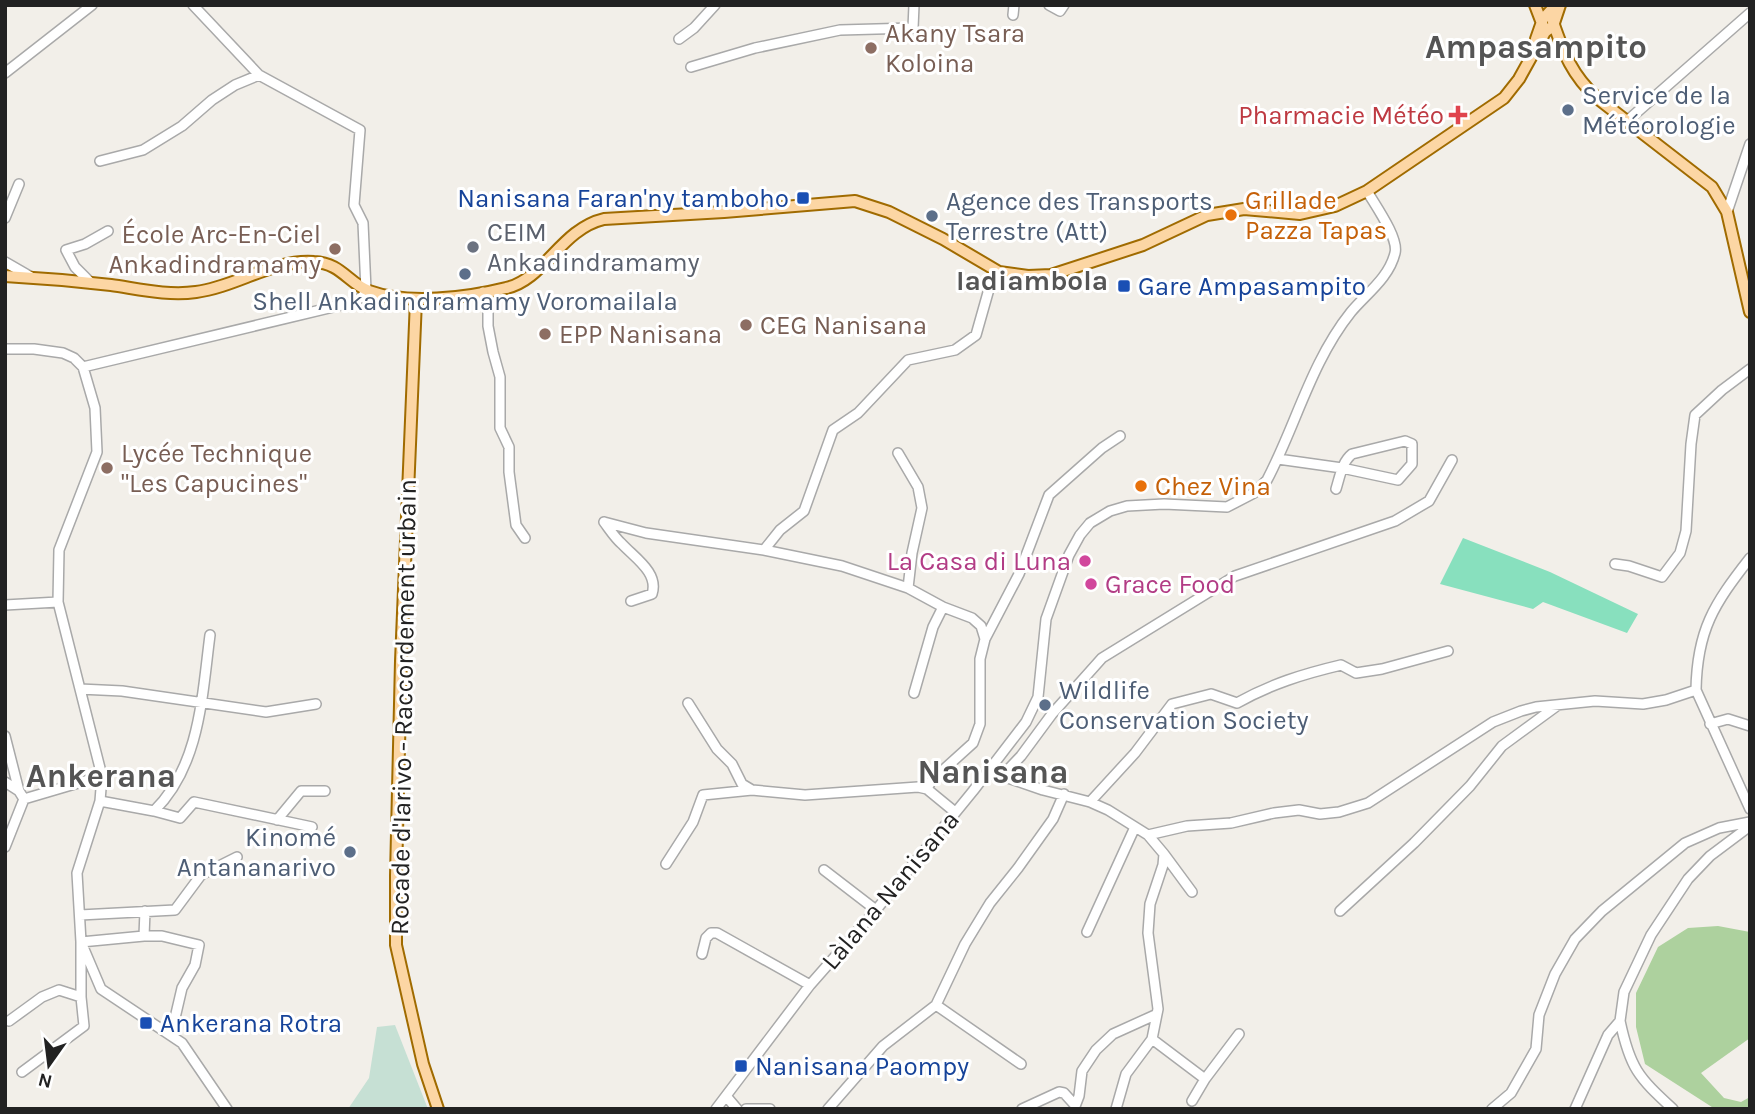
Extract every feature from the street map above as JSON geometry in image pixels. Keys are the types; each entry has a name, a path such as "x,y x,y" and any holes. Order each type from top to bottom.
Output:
{"main road":[{"path":"1535,5 1562,48 1579,82 1712,187 1727,212 1750,312"},
{"path":"1531,55 1535,5"},
{"path":"5,276 161,292 196,292 279,266 310,261 327,263 366,290 397,299 416,300 483,292 518,284 572,234 594,222 615,217 724,212 855,201 889,212 943,239 999,272 1028,276 1051,275 1143,245 1207,215 1244,209 1300,214 1335,206 1367,191 1504,98 1519,79 1547,23 1560,5"},
{"path":"1560,5 1562,48"},
{"path":"1531,55 1538,45 1544,42 1550,41 1562,48"},
{"name":"Rocade d'Iarivo - Raccordement urbain","path":"416,300 401,661 396,945 423,1065 438,1109"}],"street":[{"path":"75,17 80,5"},
{"path":"5,73 34,53 92,5"},
{"path":"83,367 354,302 363,296 366,290 363,223 354,205 360,131 259,75 193,5"},
{"path":"679,39 694,28 715,5"},
{"path":"691,67 755,48 840,30 913,28 914,5"},
{"path":"1049,5 1060,11 1064,5"},
{"path":"1628,121 1750,13"},
{"path":"100,161 143,150 182,126 212,100 235,85 259,75"},
{"path":"1727,212 1750,144"},
{"path":"5,218 19,184"},
{"name":"Làlana Nanisana","path":"716,1109 810,985 876,910 1026,722 1038,697 1046,620 1069,555 1090,523 1110,511 1127,506 1164,504 1227,507 1254,493 1267,480 1328,345 1351,312 1378,283 1396,252 1394,239 1367,191"},
{"path":"91,283 75,267 66,250 85,244 108,231"},
{"path":"5,262 31,277"},
{"path":"764,550 780,530 804,511 833,430 858,413 908,360 955,350 976,335 989,289 999,272"},
{"path":"483,292 488,306 488,326 500,377 500,428 509,447 509,472 516,525 525,538"},
{"path":"5,349 63,353 83,367 95,408 97,452 60,551 58,602 102,776 100,801 77,873 84,1026 22,1072"},
{"path":"1615,565 1629,566 1662,577 1680,553 1686,531 1695,415 1750,369"},
{"path":"927,789 931,781 973,743 980,724 980,659 985,639 1019,574 1049,495 1102,448 1120,436"},
{"path":"1278,459 1342,468 1398,480 1412,464 1412,444 1405,441 1352,454 1346,459 1342,468 1336,489"},
{"path":"898,453 918,487 922,508 908,588"},
{"path":"1002,776 1102,658 1236,576 1395,521 1429,501 1452,460"},
{"path":"631,601 652,594 655,587 651,574 619,542 604,522 646,533 764,550 842,566 908,588 943,607 972,618 981,626 985,639"},
{"path":"1750,558 1713,608 1702,638 1696,668 1696,690 1750,809"},
{"path":"5,605 58,602"},
{"path":"914,694 933,627 943,607"},
{"path":"154,811 181,778 202,703 210,635"},
{"path":"1090,802 1135,753 1172,704 1211,694 1237,704 1258,691 1293,677 1341,666 1356,673 1382,669 1448,652"},
{"path":"80,689 122,691 266,712 316,705"},
{"path":"1149,835 1187,826 1231,824 1274,813 1299,810 1330,813 1368,803 1493,722 1529,709 1595,701 1643,704 1696,690"},
{"path":"688,703 717,749 732,764 742,784 752,790"},
{"path":"1340,911 1414,843 1470,786 1502,746 1559,704"},
{"path":"1710,724 1728,719 1750,726"},
{"path":"5,736 21,795 10,820 5,847"},
{"path":"986,774 1002,776 1090,802 1149,835 1192,892"},
{"path":"21,795 102,776"},
{"path":"5,782 21,795"},
{"path":"666,864 693,822 701,797 706,794 752,790 805,795 908,787 927,789 955,812"},
{"path":"277,820 301,791 325,791"},
{"path":"828,1109 883,1046 936,1004 971,933 1053,819 1064,794"},
{"path":"100,801 180,818 194,802 312,827"},
{"path":"1673,1109 1650,1088 1632,1066 1620,1021 1624,992 1651,935 1688,879 1710,856 1750,824"},
{"path":"1492,1109 1511,1093 1524,1073 1536,1049 1539,1015 1547,992 1564,958 1582,932 1602,911 1685,843 1719,828 1750,824"},
{"path":"1087,932 1135,827"},
{"path":"1116,1109 1126,1074 1152,1039 1158,1009 1148,933 1150,904 1164,854"},
{"path":"79,915 175,910 201,875 237,857"},
{"path":"824,870 876,910"},
{"path":"144,936 145,911"},
{"path":"702,954 706,938 711,933 717,933 810,985"},
{"path":"81,942 162,936 199,945 195,965 182,988 171,1035"},
{"path":"81,942 101,989 182,1043 227,1109"},
{"path":"9,1021 42,997 59,990 81,997"},
{"path":"936,1004 1021,1065"},
{"path":"1022,1109 1059,1092 1064,1093 1074,1106 1079,1096 1082,1071 1096,1050 1113,1034 1155,1015"},
{"path":"1575,1109 1608,1035 1620,1021"},
{"path":"1192,1101 1239,1034"},
{"path":"1152,1039 1205,1079"},
{"path":"726,1096 737,1109"},
{"path":"746,1109 770,1109"}],"green space":[{"path":"1463,538 1550,572 1638,614 1627,633 1543,602 1533,609 1440,584"},
{"path":"1718,926 1750,932 1750,1038 1701,1073 1724,1098 1741,1102 1750,1097 1750,1109 1715,1109 1645,1064 1636,1027 1636,993 1658,947 1688,928"},
{"path":"395,1025 428,1109 348,1109 369,1078 377,1027"}],"place":[{"name":"Akany Tsara Koloina","path":"871,48"},
{"name":"Service de la Météorologie","path":"1568,110"},
{"name":"Pharmacie Météo","path":"1458,115"},
{"name":"Nanisana Faran'ny tamboho","path":"803,198"},
{"name":"Grillade Pazza Tapas","path":"1231,215"},
{"name":"Agence des Transports Terrestre (Att)","path":"932,216"},
{"name":"CEIM Ankadindramamy","path":"473,247"},
{"name":"École Arc-En-Ciel Ankadindramamy","path":"335,249"},
{"name":"Shell Ankadindramamy Voromailala","path":"465,274"},
{"name":"Gare Ampasampito","path":"1124,286"},
{"name":"CEG Nanisana","path":"746,325"},
{"name":"EPP Nanisana","path":"545,334"},
{"name":"Lycée Technique \"Les Capucines\"","path":"107,468"},
{"name":"Chez Vina","path":"1141,486"},
{"name":"La Casa di Luna","path":"1085,561"},
{"name":"Grace Food","path":"1091,584"},
{"name":"Wildlife Conservation Society","path":"1045,705"},
{"name":"Kinomé Antananarivo","path":"350,852"},
{"name":"Ankerana Rotra","path":"146,1023"},
{"name":"Nanisana Paompy","path":"741,1066"}],"district":[{"name":"Ampasampito","path":"1536,46"},
{"name":"Iadiambola","path":"1032,280"},
{"name":"Nanisana","path":"993,771"},
{"name":"Ankerana","path":"101,775"}]}
